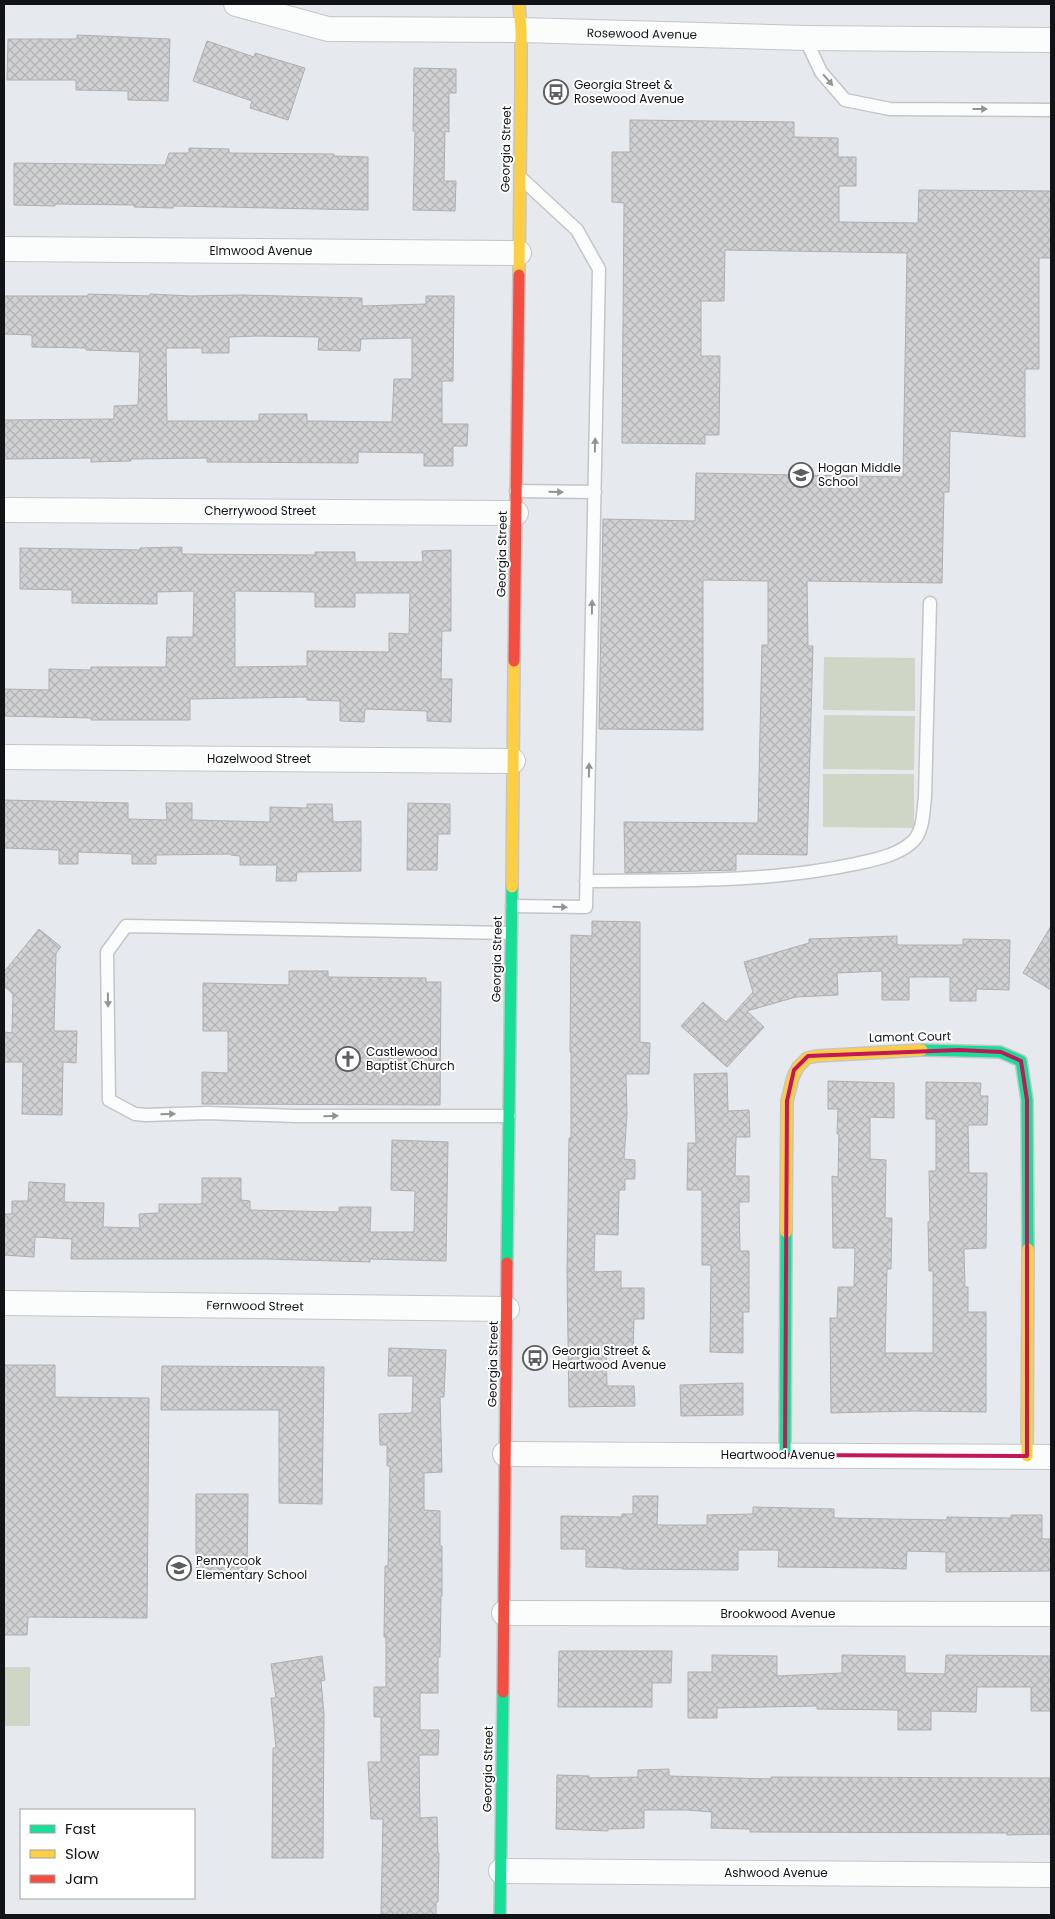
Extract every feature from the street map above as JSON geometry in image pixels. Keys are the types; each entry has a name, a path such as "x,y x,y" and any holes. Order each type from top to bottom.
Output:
{"main road":[{"name":"Georgia Street","path":"500,1915 520,178 521,30 519,4"},
{"name":"Lamont Court","path":"785,1455 787,1101 794,1070 808,1056 843,1053 959,1050 1001,1052 1021,1061 1027,1100 1029,1309 1027,1456"}],"street":[{"name":"Rosewood Avenue","path":"236,4 328,29 521,30 805,38 1051,40"},
{"name":"Elmwood Avenue","path":"4,249 519,253"},
{"name":"Cherrywood Street","path":"4,510 516,502"},
{"name":"Hazelwood Street","path":"4,757 513,762"},
{"name":"Fernwood Street","path":"4,1303 507,1309"},
{"name":"Heartwood Avenue","path":"505,1454 1051,1457"},
{"name":"Brookwood Avenue","path":"504,1613 1051,1614"},
{"name":"Ashwood Avenue","path":"501,1871 1051,1875"}],"lane":[{"path":"805,38 821,72 845,100 890,109 1051,110"},
{"path":"512,906 586,907 600,269 578,230 520,178"},
{"path":"516,502 595,492"},
{"path":"586,881 744,880 832,869 897,852 912,843 921,828 925,797 930,602"},
{"path":"509,1116 135,1114 109,1100 107,952 126,926 511,933"}],"highlighted area":[{"path":"959,1050 1001,1052 1021,1061 1027,1100 1027,1456 785,1455 787,1101 794,1070 808,1056"}],"green space":[{"path":"824,657 915,658 915,711 823,710"},
{"path":"824,715 915,716 914,770 823,769"},
{"path":"823,774 914,774 914,828 823,827"},
{"path":"4,1667 30,1667 30,1726 4,1726"}],"building":[{"path":"77,35 170,39 168,101 128,100 128,91 76,90 76,80 7,80 8,39 77,39"},
{"path":"207,41 254,57 255,53 305,68 288,120 250,108 252,101 193,81"},
{"path":"414,68 456,69 456,93 449,93 449,132 445,131 444,181 456,181 455,211 413,210"},
{"path":"630,120 794,122 794,137 838,138 838,157 856,157 856,186 839,186 839,222 918,223 919,190 1051,191 1051,258 1039,258 1039,369 1025,369 1025,437 950,431 949,492 944,492 942,583 807,581 808,646 813,646 807,855 736,854 736,870 625,873 624,822 758,823 762,645 768,645 768,581 703,580 703,730 599,729 603,519 695,521 696,473 903,477 907,253 725,250 724,301 701,301 701,356 720,356 719,435 705,435 705,444 622,443 624,203 612,202 612,152 630,152"},
{"path":"189,148 229,149 229,153 334,154 334,156 368,157 368,210 173,206 173,208 134,207 134,205 14,205 14,163 165,165 169,153 189,153"},
{"path":"88,294 150,296 150,294 362,298 362,306 426,304 426,296 454,296 453,381 442,381 442,424 468,424 467,446 453,446 453,466 424,466 424,453 358,452 358,463 207,462 207,458 131,459 131,461 91,462 91,458 4,459 4,420 114,419 114,406 138,405 140,352 32,347 32,335 4,334 4,296 88,296","holes":["229,337 319,337 318,350 360,351 361,339 412,338 412,379 394,379 392,422 307,421 307,414 259,414 259,421 167,421 166,348 202,348 202,353 229,353"]},
{"path":"182,547 182,554 315,555 315,552 355,552 355,562 423,562 422,551 451,550 451,631 442,631 441,679 452,679 451,722 427,721 427,711 365,709 364,722 340,721 340,701 307,700 307,697 190,699 190,720 91,720 91,718 4,716 4,689 49,690 49,669 91,670 91,667 166,667 167,637 193,637 194,591 157,592 157,604 72,603 72,590 20,589 20,548 140,550 140,548","holes":["235,591 315,592 315,607 355,607 355,593 410,593 409,634 389,633 389,652 307,651 307,666 235,667"]},
{"path":"4,800 128,803 128,819 167,820 166,803 192,803 192,820 270,822 270,807 307,808 307,804 332,804 333,822 361,821 361,871 297,872 296,881 276,881 277,865 240,865 240,856 231,854 156,855 156,864 132,864 132,854 78,852 78,864 59,864 59,850 4,848"},
{"path":"408,803 450,804 450,834 438,834 437,870 407,870"},
{"path":"592,921 640,922 640,1042 650,1043 649,1074 626,1074 627,1114 624,1159 635,1160 635,1179 625,1179 625,1190 619,1190 618,1235 595,1234 594,1272 621,1271 621,1288 644,1288 644,1319 634,1319 633,1351 606,1350 607,1386 634,1386 635,1406 569,1407 567,1272 569,1138 571,1138 571,935 592,936"},
{"path":"1051,926 1051,990 1023,973"},
{"path":"39,929 61,947 56,953 54,1031 77,1031 76,1063 63,1062 62,1115 22,1114 23,1062 4,1062 4,1032 12,1033 13,994 4,986 4,972"},
{"path":"897,936 897,945 963,945 963,939 1010,940 1009,990 976,989 976,1001 950,1001 950,977 909,977 909,1000 882,1000 882,971 837,973 838,995 796,997 747,1011 764,1027 727,1067 681,1026 703,1002 726,1022 753,992 744,962 809,943 809,939"},
{"path":"289,971 328,971 328,977 426,978 426,982 441,982 440,1105 202,1104 202,1072 228,1073 228,1031 203,1031 203,983 289,985"},
{"path":"727,1073 728,1111 749,1110 750,1137 736,1137 735,1176 749,1176 749,1202 739,1202 740,1251 749,1251 749,1312 743,1312 743,1353 710,1352 711,1265 702,1265 702,1190 687,1190 688,1143 696,1143 694,1074"},
{"path":"828,1081 894,1083 894,1118 870,1117 870,1159 886,1160 885,1218 892,1218 891,1269 887,1269 885,1353 933,1353 933,1271 929,1271 928,1222 930,1222 929,1171 936,1171 936,1119 926,1119 926,1082 981,1083 980,1096 988,1096 987,1125 968,1125 969,1173 987,1173 986,1248 964,1249 965,1287 968,1287 968,1312 986,1312 986,1412 831,1413 830,1318 837,1318 838,1287 854,1287 855,1248 833,1248 832,1176 838,1177 839,1134 837,1134 838,1109 828,1109"},
{"path":"392,1140 448,1142 446,1261 370,1259 370,1262 265,1259 71,1259 72,1239 35,1237 34,1257 4,1255 4,1214 12,1214 12,1201 28,1201 29,1182 65,1184 64,1202 104,1203 103,1227 140,1228 139,1214 159,1213 159,1204 202,1204 202,1178 241,1178 241,1200 250,1201 250,1210 339,1212 339,1207 371,1207 370,1232 414,1232 415,1191 391,1190"},
{"path":"389,1348 446,1350 444,1397 440,1397 442,1472 424,1473 424,1510 440,1511 442,1596 438,1693 420,1693 420,1730 439,1730 438,1755 419,1755 420,1818 437,1817 439,1853 436,1915 381,1915 383,1819 371,1819 368,1762 381,1762 381,1717 374,1717 374,1687 386,1687 386,1637 384,1637 385,1566 388,1566 390,1466 387,1466 387,1445 380,1445 379,1414 412,1413 413,1376 388,1376"},
{"path":"4,1365 55,1365 55,1397 149,1398 147,1618 28,1617 27,1635 4,1635"},
{"path":"162,1366 324,1367 322,1504 279,1503 279,1410 161,1410"},
{"path":"743,1383 743,1415 681,1416 680,1385"},
{"path":"196,1494 248,1494 247,1576 196,1576"},
{"path":"633,1496 658,1496 657,1525 707,1525 707,1515 753,1514 753,1507 834,1509 834,1518 947,1520 947,1517 1011,1518 1011,1515 1042,1515 1042,1539 1051,1539 1051,1571 946,1572 946,1552 907,1551 906,1569 778,1567 779,1550 738,1550 738,1570 622,1569 586,1567 586,1549 561,1549 561,1516 622,1517 622,1514 633,1514"},
{"path":"559,1651 672,1651 671,1683 652,1683 652,1707 558,1707"},
{"path":"712,1655 777,1656 777,1676 842,1673 842,1655 905,1656 905,1673 945,1674 946,1655 1051,1656 1051,1711 1031,1711 1031,1687 977,1687 976,1712 931,1711 931,1730 898,1730 898,1710 817,1709 817,1706 717,1708 717,1718 688,1718 688,1672 712,1672"},
{"path":"322,1656 325,1680 321,1681 324,1714 323,1858 272,1858 273,1748 276,1748 271,1698 276,1698 271,1664"},
{"path":"669,1769 669,1776 771,1779 771,1777 1051,1778 1051,1834 750,1832 750,1829 711,1828 712,1812 687,1810 644,1810 644,1828 608,1829 608,1831 556,1829 557,1775 589,1776 589,1778 638,1777 638,1770"}],"traffic: fast":[{"path":"507,1263 512,887"},
{"path":"922,1050 1000,1052 1021,1061 1027,1100 1028,1249"},
{"path":"785,1455 786,1232"},
{"path":"500,1915 503,1692"}],"traffic: slow":[{"path":"519,4 521,88 519,275"},
{"path":"512,887 514,661"},
{"path":"786,1232 787,1101 793,1077 798,1067 807,1058 817,1056 922,1050"},
{"path":"1027,1456 1028,1249"}],"traffic: jam":[{"path":"514,661 519,275"},
{"path":"503,1692 507,1263"}],"place":[{"name":"Georgia Street & Rosewood Avenue","path":"556,92"},
{"name":"Hogan Middle School","path":"801,475"},
{"name":"Castlewood Baptist Church","path":"348,1059"},
{"name":"Georgia Street & Heartwood Avenue","path":"535,1358"},
{"name":"Pennycook Elementary School","path":"179,1568"}]}
